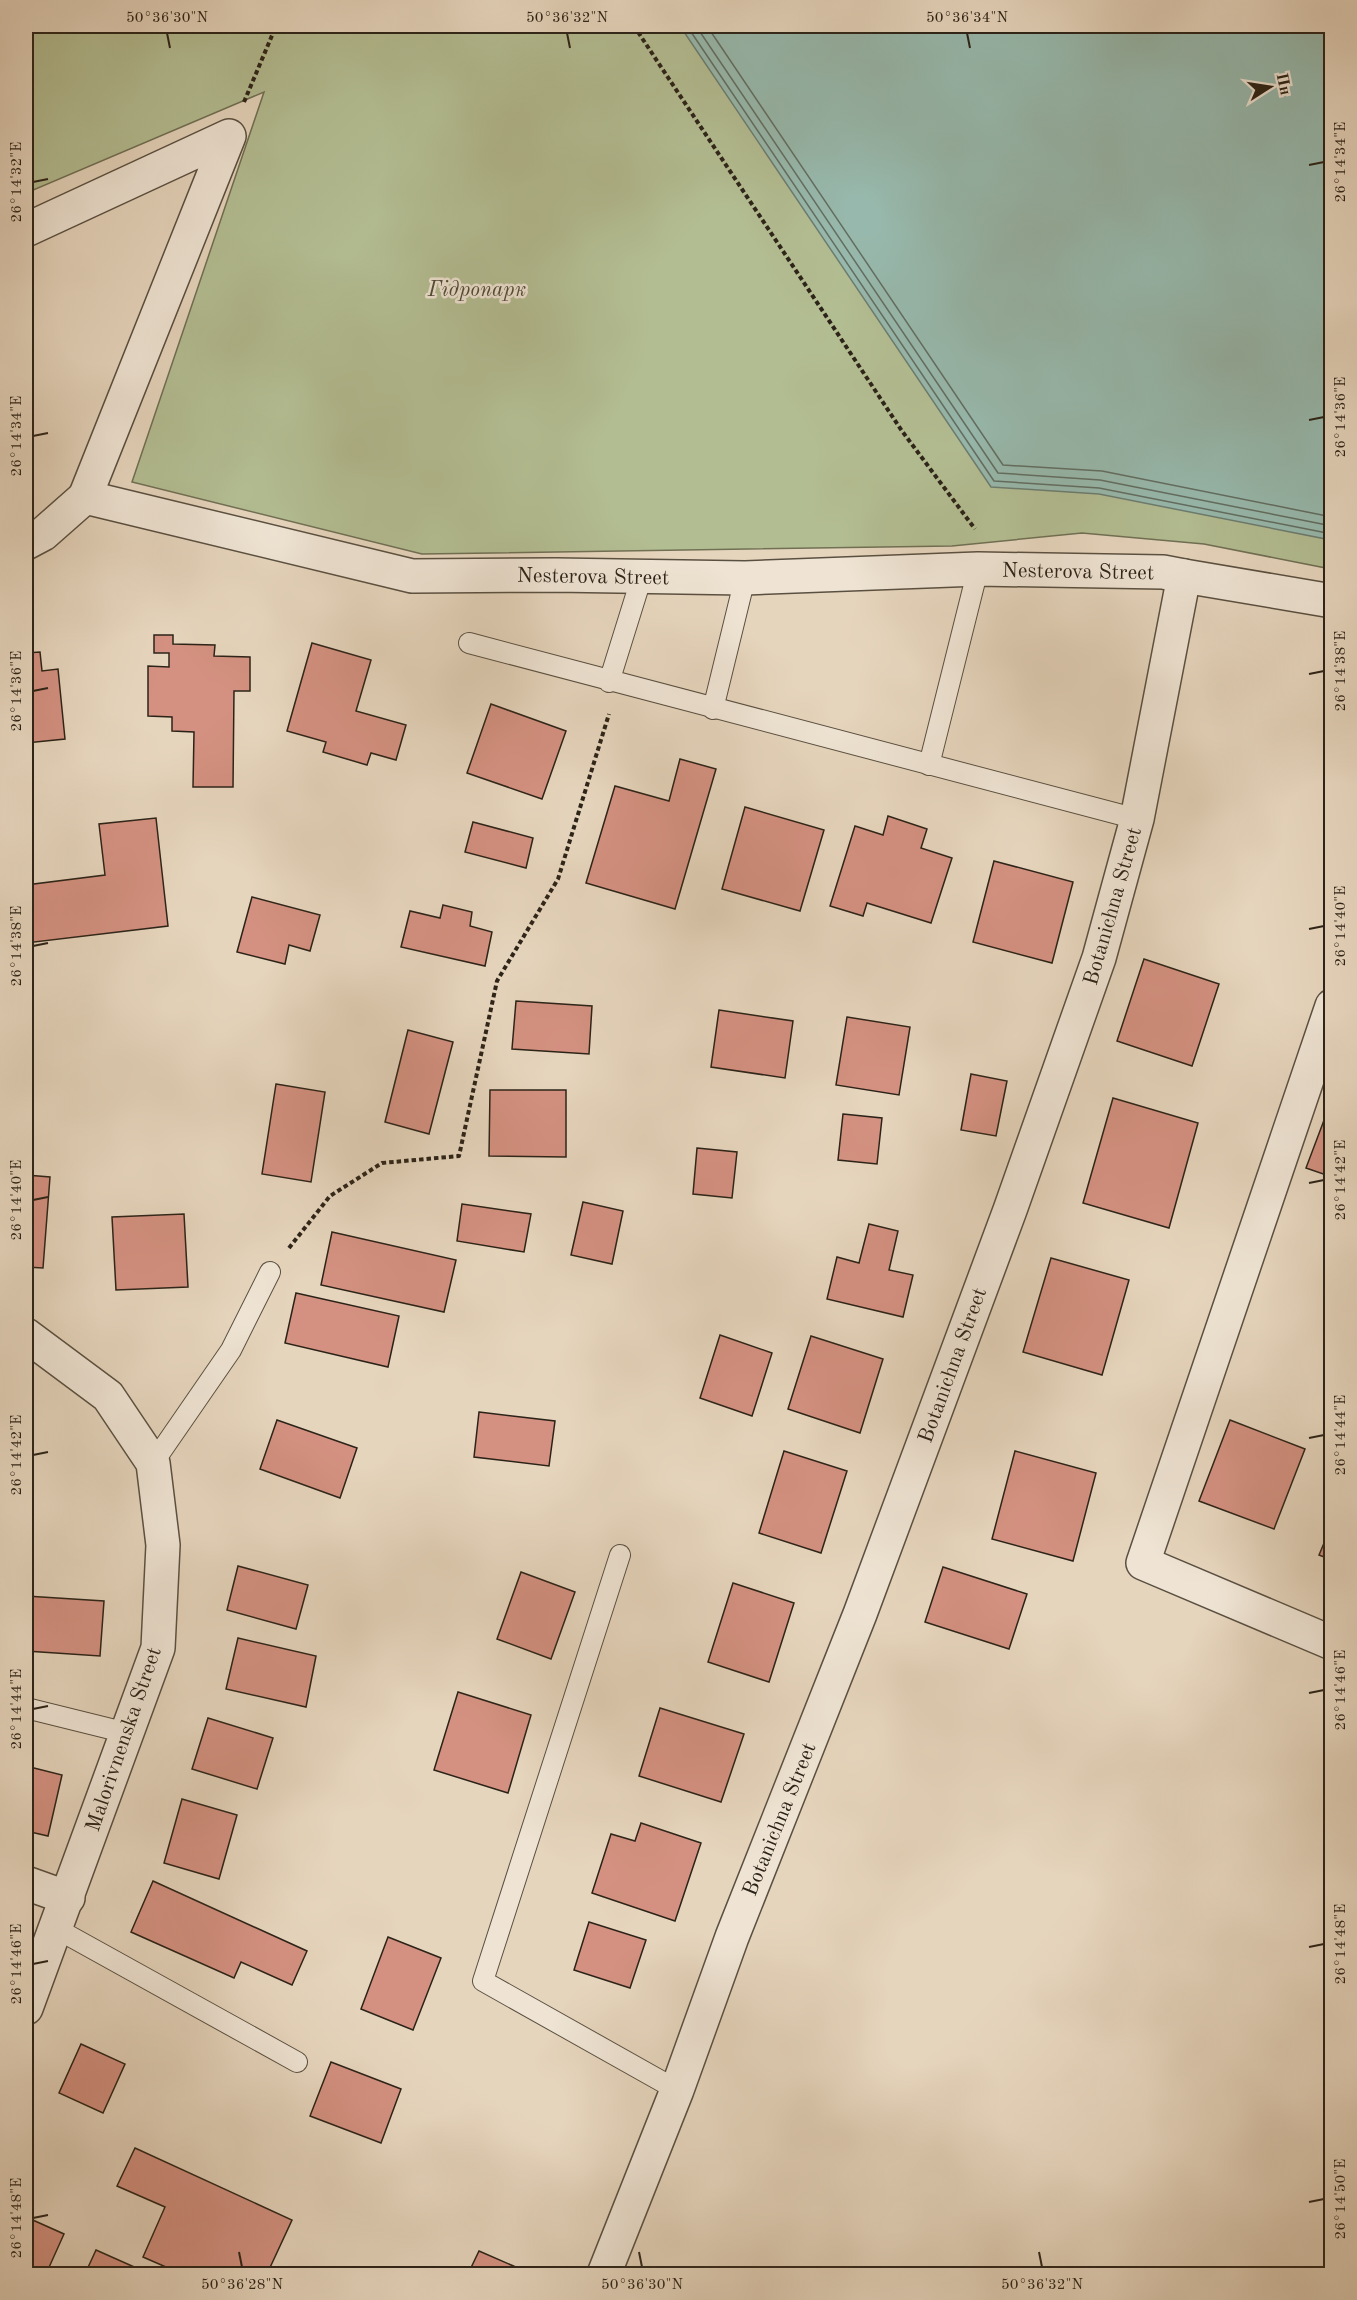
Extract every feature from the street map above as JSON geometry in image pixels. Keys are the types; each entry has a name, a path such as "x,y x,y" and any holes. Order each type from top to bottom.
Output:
{"street":[{"path":"26,230 229,136"},
{"path":"26,543 43,534 85,497 229,136"},
{"name":"Nesterova Street","path":"85,497 412,576 745,578 992,569 1163,572 1184,576"},
{"path":"1184,576 1332,600"},
{"name":"Botanichna Street","path":"604,2274 677,2090 732,1937 860,1614 1010,1210 1099,958 1137,819 1184,576"},
{"path":"1332,1006 1143,1563 1332,1643"},
{"name":"Malorivnenska Street","path":"26,1335 108,1396 153,1463 163,1545 158,1648 57,1929 26,2008"},
{"path":"26,1882 68,1898"}],"lane":[{"path":"929,765 992,569"},
{"path":"614,683 642,576"},
{"path":"713,709 745,578"},
{"path":"469,643 1137,819"},
{"path":"153,1463 231,1350 270,1272"},
{"path":"620,1555 483,1981 677,2090"},
{"path":"26,1708 127,1733"},
{"path":"57,1929 297,2062"}],"path":[{"path":"229,136 276,26"},
{"path":"634,26 992,569"},
{"path":"270,1272 330,1196 382,1163 459,1156 497,981 558,879 614,683"}],"green space":[{"name":"Гідропарк","path":"26,26 1331,26 1331,569 1204,544 1082,533 952,546 422,554 132,482 264,92 31,191 26,189"}],"water":[{"path":"680,26 1331,26 1331,540 1099,494 991,487"}],"building":[{"path":"154,635 173,635 173,644 215,645 214,656 250,657 250,691 234,691 233,787 193,787 194,732 172,731 172,717 148,716 148,666 169,667 169,653 154,653"},
{"path":"312,643 371,660 356,711 406,725 396,760 371,753 367,765 323,752 326,742 287,731"},
{"path":"40,652 42,671 58,669 65,739 26,743 26,653"},
{"path":"491,704 566,731 542,799 467,773"},
{"path":"680,759 716,769 675,909 586,883 615,786 669,801"},
{"path":"745,807 824,830 800,911 722,889"},
{"path":"888,816 927,829 921,848 952,858 931,923 867,903 863,916 830,906 855,826 883,835"},
{"path":"156,818 168,926 26,943 26,885 105,875 99,824"},
{"path":"473,822 533,838 526,868 465,852"},
{"path":"994,861 1073,882 1052,963 973,942"},
{"path":"252,897 320,915 310,951 289,945 285,964 237,952"},
{"path":"443,905 472,912 470,926 492,932 485,966 401,947 410,911 440,918"},
{"path":"1144,959 1219,984 1192,1066 1117,1041"},
{"path":"516,1001 592,1006 589,1054 512,1049"},
{"path":"719,1010 793,1021 785,1078 711,1067"},
{"path":"847,1017 910,1027 899,1095 836,1085"},
{"path":"408,1030 453,1042 429,1134 385,1122"},
{"path":"971,1074 1007,1081 996,1136 961,1130"},
{"path":"276,1084 325,1092 311,1182 262,1174"},
{"path":"490,1090 566,1090 566,1157 489,1156"},
{"path":"1113,1098 1198,1123 1169,1228 1083,1203"},
{"path":"1332,1099 1332,1177 1306,1168"},
{"path":"843,1114 882,1118 877,1164 838,1160"},
{"path":"697,1148 737,1152 732,1198 693,1194"},
{"path":"26,1175 50,1177 43,1268 26,1267"},
{"path":"583,1202 623,1211 612,1264 571,1255"},
{"path":"462,1204 531,1214 524,1252 457,1241"},
{"path":"184,1214 188,1287 116,1290 112,1217"},
{"path":"869,1224 898,1231 889,1270 913,1275 903,1317 827,1299 837,1257 859,1263"},
{"path":"332,1232 456,1260 444,1312 321,1285"},
{"path":"1051,1258 1129,1280 1102,1375 1023,1352"},
{"path":"296,1293 399,1316 388,1367 285,1343"},
{"path":"720,1335 772,1353 752,1416 700,1398"},
{"path":"811,1336 883,1359 860,1433 788,1409"},
{"path":"479,1412 555,1421 549,1466 474,1457"},
{"path":"277,1420 357,1448 340,1498 260,1469"},
{"path":"1230,1420 1305,1449 1274,1529 1199,1501"},
{"path":"784,1451 847,1471 821,1553 759,1533"},
{"path":"1015,1451 1096,1473 1073,1561 992,1539"},
{"path":"1332,1524 1332,1560 1319,1555"},
{"path":"238,1566 308,1585 296,1629 227,1610"},
{"path":"943,1567 1027,1594 1009,1649 925,1622"},
{"path":"521,1572 575,1592 551,1659 497,1639"},
{"path":"733,1583 794,1603 769,1682 708,1662"},
{"path":"26,1596 104,1601 100,1656 26,1651"},
{"path":"238,1638 316,1656 306,1707 226,1689"},
{"path":"458,1692 531,1715 508,1793 434,1770"},
{"path":"660,1708 744,1734 721,1802 639,1776"},
{"path":"208,1718 273,1738 257,1789 192,1769"},
{"path":"26,1766 62,1775 48,1836 26,1831"},
{"path":"182,1799 237,1815 219,1879 164,1863"},
{"path":"641,1823 701,1843 675,1921 592,1893 611,1834 635,1841"},
{"path":"153,1881 307,1951 292,1985 241,1962 234,1978 131,1932"},
{"path":"589,1922 646,1940 630,1988 574,1970"},
{"path":"388,1937 441,1958 413,2030 361,2009"},
{"path":"81,2044 125,2064 103,2113 59,2093"},
{"path":"331,2062 401,2089 381,2143 310,2116"},
{"path":"135,2148 292,2220 267,2274 182,2274 143,2257 165,2207 117,2186"},
{"path":"26,2217 64,2234 46,2274 26,2274"},
{"path":"96,2250 150,2274 85,2274"},
{"path":"479,2251 532,2274 468,2274"}]}
